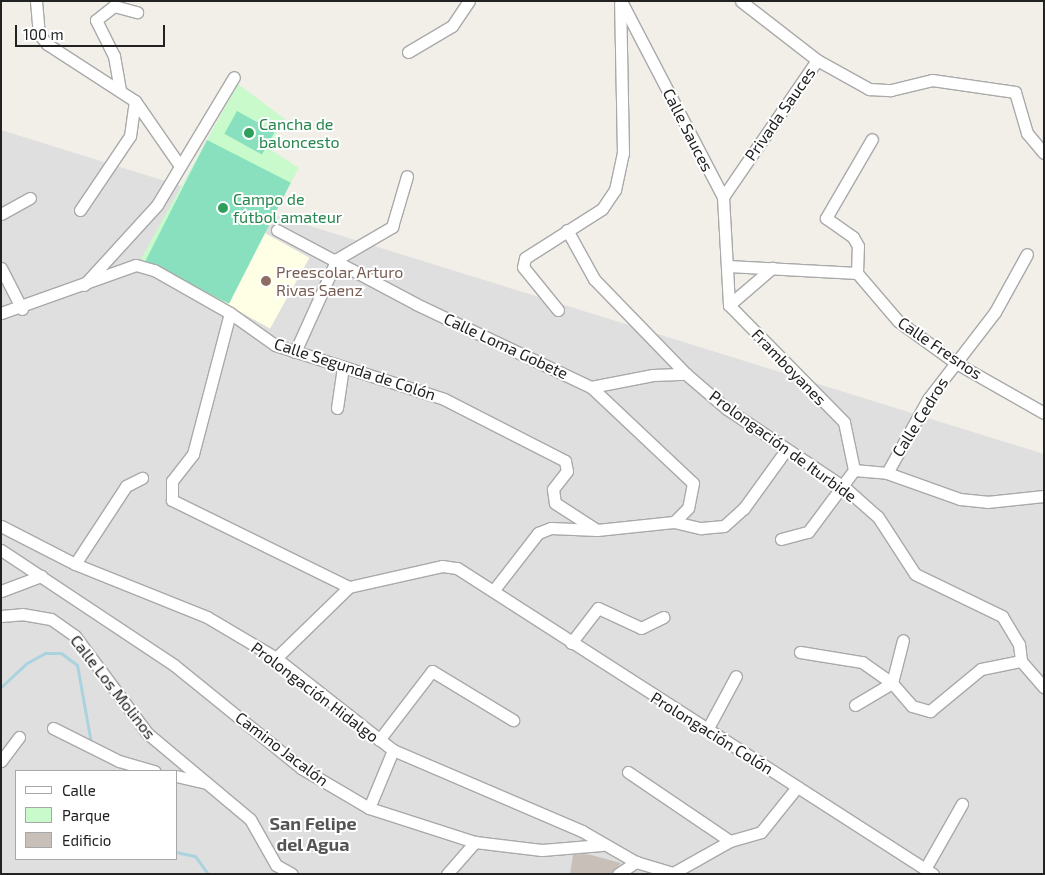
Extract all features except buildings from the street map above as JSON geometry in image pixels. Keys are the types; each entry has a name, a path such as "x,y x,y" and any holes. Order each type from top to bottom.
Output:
{"street":[{"path":"36,1 39,34 47,44 135,101 180,166"},
{"path":"408,52 452,26 469,1"},
{"path":"558,310 523,267 525,258 602,209 615,190 624,153 621,1"},
{"name":"Calle Sauces","path":"621,1 723,197 728,266"},
{"name":"Privada Sauces","path":"723,197 817,60 740,1"},
{"path":"120,90 114,56 96,20 114,6 136,12"},
{"path":"817,60 869,89 891,90 932,80 1015,92 1027,133 1044,153"},
{"path":"83,287 157,205 234,77"},
{"path":"80,210 130,136 135,101"},
{"path":"729,305 728,266 857,273 858,246 826,218 872,139"},
{"path":"295,352 337,259 392,227 407,176"},
{"path":"1,214 30,198"},
{"name":"Calle Loma Gobete","path":"278,230 337,259 416,304 591,387 692,483 688,508 674,522"},
{"name":"Prolongación de Iturbide","path":"567,230 594,278 686,374 786,450 844,487 878,517 915,574 1002,616 1018,644 1021,661 1044,687"},
{"name":"Calle Cedros","path":"887,473 928,399 995,312 1027,254"},
{"name":"Calle Segunda de Colón","path":"1,313 22,309 136,265 154,270 230,313 266,340 343,368 444,399 565,461 566,471 553,489 555,504 597,530"},
{"path":"1,268 22,309"},
{"path":"729,305 772,268"},
{"name":"Calle Fresnos","path":"857,273 898,321 956,363 1044,413"},
{"name":"Framboyanes","path":"729,305 844,422 854,470"},
{"path":"230,313 200,414 189,462 172,481 172,500 349,587 276,658"},
{"path":"337,408 343,368"},
{"path":"591,387 652,375 686,374"},
{"path":"493,591 538,533 551,528 597,530 674,522 701,528 724,526 744,508 786,450"},
{"path":"781,539 808,532 844,487 854,470 887,473 960,499 987,502 1044,496"},
{"path":"75,564 126,486 142,478"},
{"name":"Prolongación Hidalgo","path":"1,526 75,564 207,616 276,658 392,750 582,831 602,845 636,862 674,873"},
{"name":"Camino Jacalón","path":"1,550 174,665 302,768 369,808 475,842 542,850 602,845"},
{"name":"Prolongación Colón","path":"349,587 442,566 456,568 929,871"},
{"path":"1,591 41,576"},
{"path":"571,643 598,608 641,628 664,617"},
{"name":"Calle Los Molinos","path":"1,616 22,614 51,619 75,636 147,733 212,785 250,819 276,865 292,874"},
{"path":"855,705 892,683 903,640"},
{"path":"800,652 862,662 892,683 912,706 930,711 981,669 1021,661"},
{"path":"379,740 432,671 513,720"},
{"path":"707,730 736,676"},
{"path":"52,728 119,761 152,770"},
{"path":"1,761 19,737"},
{"path":"369,808 392,750"},
{"path":"628,772 730,841"},
{"path":"178,776 212,785"},
{"path":"674,873 730,841 761,832 798,787"},
{"path":"929,871 962,804"},
{"path":"447,874 475,842"},
{"path":"618,874 636,862"}],"shaded area":[{"path":"1,130 1044,454 1044,874 1,874"},
{"name":"Preescolar Arturo Rivas Saenz","path":"263,232 309,258 270,329 224,303"}],"green space":[{"name":"Campo de fútbol amateur","path":"238,84 285,119 268,148 299,168 223,303 141,259"},
{"name":"Cancha de baloncesto","path":"237,111 275,132 262,155 224,134"},
{"name":"Campo de fútbol amateur","path":"207,140 291,183 229,304 145,261"}],"waterway":[{"path":"1,687 27,663 45,653 61,653 77,665 91,743"},
{"path":"178,852 195,856 208,874"}],"place":[{"name":"Cancha de baloncesto","path":"249,133"},
{"name":"Campo de fútbol amateur","path":"223,208"},
{"name":"Preescolar Arturo Rivas Saenz","path":"266,281"}],"district":[{"name":"San Felipe del Agua","path":"313,834"}]}
